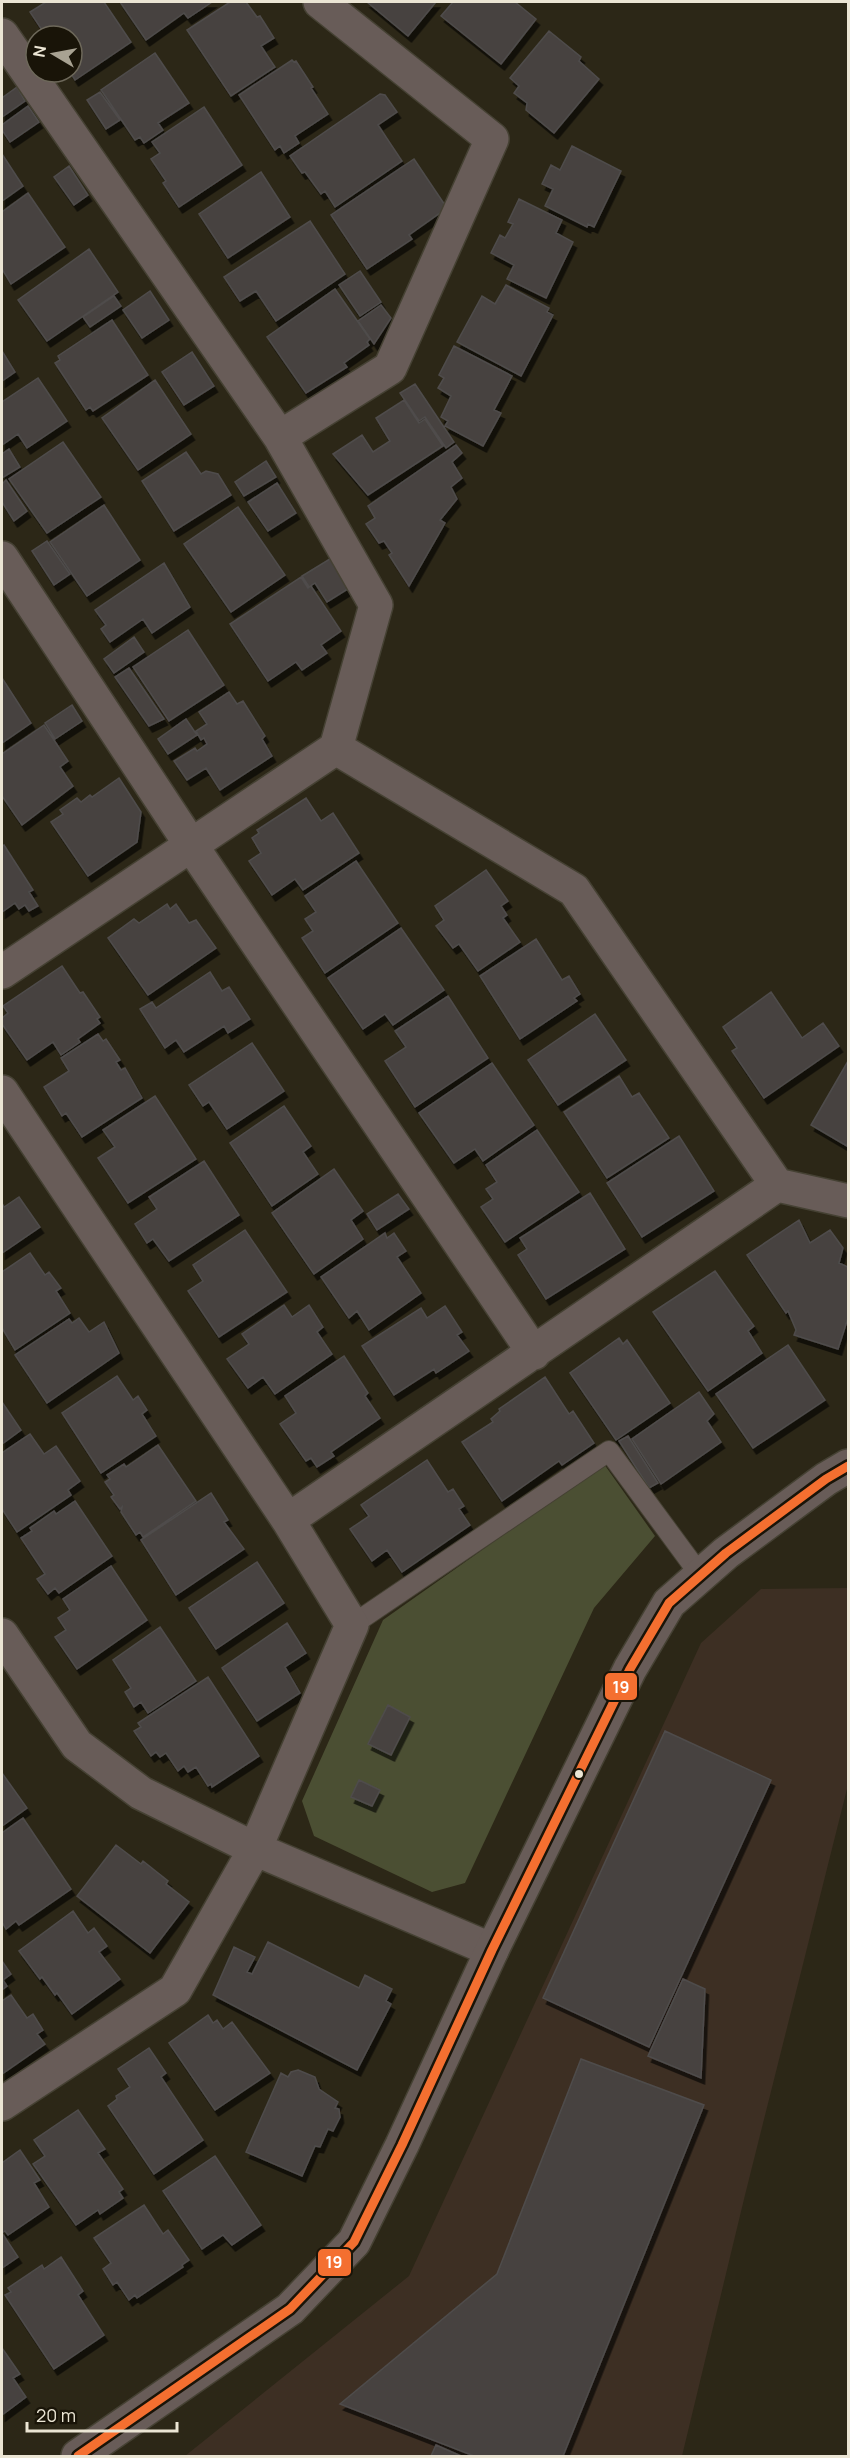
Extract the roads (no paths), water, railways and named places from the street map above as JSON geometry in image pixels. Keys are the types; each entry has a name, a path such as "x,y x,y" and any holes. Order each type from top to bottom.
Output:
{"street":[{"path":"280,437 390,368 492,139 320,2"},
{"path":"2,35 280,437 376,605 336,748 2,972"},
{"path":"2,558 190,845 534,1353"},
{"path":"336,748 574,890 777,1185 849,1201"},
{"path":"2,1092 288,1520 352,1625 255,1849 175,1990 2,2104"},
{"path":"288,1520 777,1185"},
{"path":"78,2457 290,2309 354,2242 402,2145 492,1950 630,1669 669,1603 735,1546 826,1479 849,1466"},
{"path":"2,1635 78,1745 141,1793 255,1849 492,1950"}],"lane":[{"path":"352,1625 609,1451 701,1576"}]}
